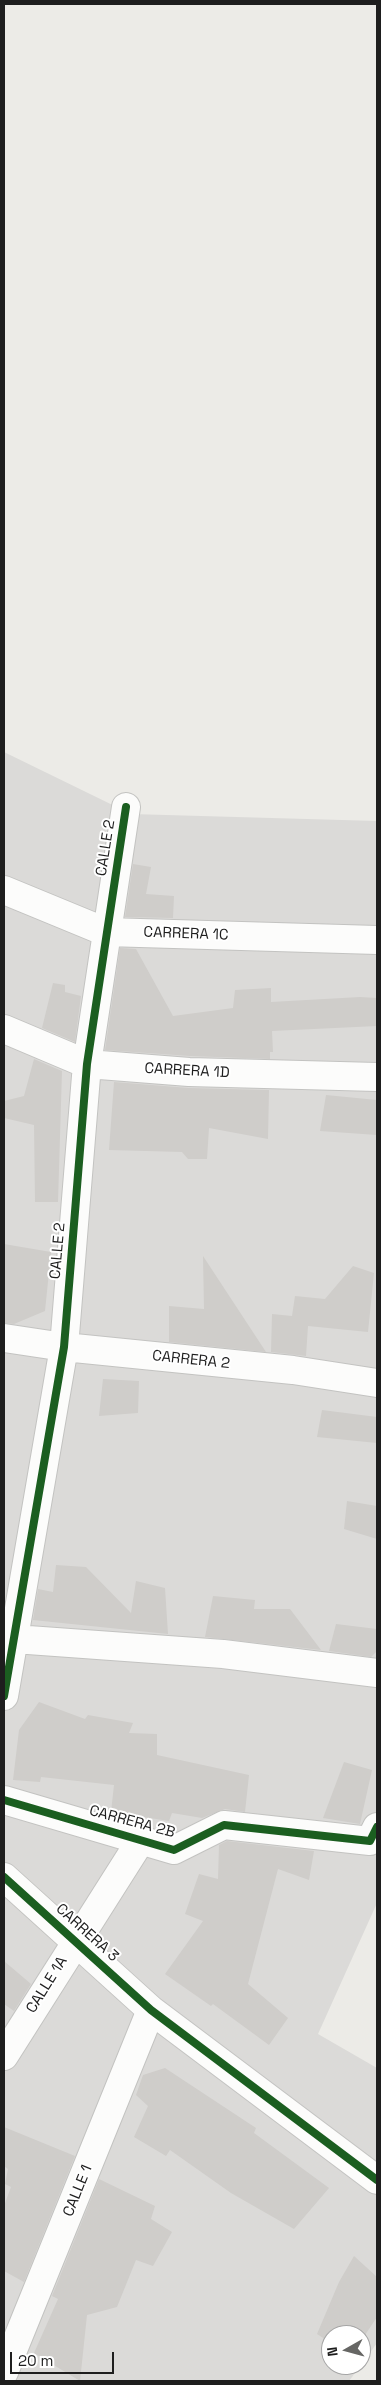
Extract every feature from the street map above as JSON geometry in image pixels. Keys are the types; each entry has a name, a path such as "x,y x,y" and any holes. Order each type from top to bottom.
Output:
{"street":[{"name":"CALLE 2","path":"4,1696 64,1347 87,1064 126,807"},
{"name":"CARRERA 1C","path":"4,890 106,932 377,940"},
{"name":"CARRERA 1D","path":"4,1029 87,1064 189,1072 377,1077"},
{"name":"CARRERA 2","path":"4,1338 64,1347 293,1370 377,1384"},
{"path":"14,1639 223,1654 377,1673"},
{"name":"CARRERA 2B","path":"4,1800 174,1850 224,1825 374,1834"},
{"name":"CALLE 1A","path":"4,2056 75,1941 141,1840"},
{"name":"CARRERA 3","path":"4,1877 151,2010 377,2180"},
{"name":"CALLE 1","path":"4,2372 151,2010"}],"shaded area":[{"path":"4,752 131,814 377,821 377,1903 318,2034 377,2068 377,2343 371,2351 371,2325 321,2325 321,2375 354,2375 349,2381 4,2381"}],"building":[{"path":"133,864 151,867 146,894 174,896 173,918 125,917"},
{"path":"120,948 136,949 173,1016 233,1008 235,990 271,988 271,1002 360,997 377,998 377,1026 272,1031 273,1052 270,1052 270,1059 105,1050"},
{"path":"53,983 65,985 65,992 81,996 75,1042 42,1028"},
{"path":"34,1059 62,1071 58,1202 35,1202 34,1125 4,1118 4,1101 24,1096"},
{"path":"114,1082 189,1088 269,1090 268,1139 209,1128 207,1159 188,1159 182,1152 109,1150"},
{"path":"326,1095 377,1100 377,1135 320,1131"},
{"path":"4,1244 51,1252 45,1311 14,1324 4,1323"},
{"path":"203,1256 266,1352 169,1342 169,1306 204,1309"},
{"path":"353,1266 374,1273 368,1332 308,1326 306,1356 271,1352 272,1314 292,1316 295,1296 325,1299"},
{"path":"103,1379 139,1381 138,1413 99,1416"},
{"path":"322,1410 377,1417 377,1443 317,1437"},
{"path":"347,1501 377,1506 377,1539 344,1529"},
{"path":"56,1565 86,1567 131,1613 136,1581 165,1588 168,1634 33,1620 38,1589 53,1592"},
{"path":"213,1596 255,1600 254,1609 290,1609 321,1650 205,1637"},
{"path":"336,1624 377,1629 377,1651 371,1657 329,1651"},
{"path":"39,1702 85,1719 88,1715 133,1723 129,1733 157,1734 157,1755 249,1775 245,1812 225,1809 202,1818 172,1813 169,1821 111,1812 114,1785 41,1777 40,1782 13,1780 19,1730"},
{"path":"344,1762 372,1770 360,1824 323,1818"},
{"path":"227,1841 314,1851 309,1880 278,1869 248,1984 288,2018 269,2045 213,2004 211,2006 165,1974 203,1921 185,1914 199,1874 218,1879 219,1845"},
{"path":"4,1961 31,1984 14,2011 4,2004"},
{"path":"165,2068 256,2128 254,2133 329,2188 294,2229 231,2193 170,2150 166,2156 134,2137 148,2106 136,2095 143,2075"},
{"path":"4,2127 75,2156 24,2282 4,2271 4,2206 11,2187 5,2184 8,2169 4,2166"},
{"path":"99,2179 155,2206 151,2219 172,2232 153,2266 136,2260 117,2307 87,2315 80,2381 34,2353 58,2299 52,2296"},
{"path":"354,2256 377,2277 377,2317 371,2326 321,2325 321,2337 317,2334 339,2282"}],"cycle path":[{"path":"4,1696 64,1347 87,1064 126,807"},
{"path":"4,1800 174,1850 224,1825 370,1841 377,1827"},
{"path":"4,1877 151,2010 377,2180"}]}
